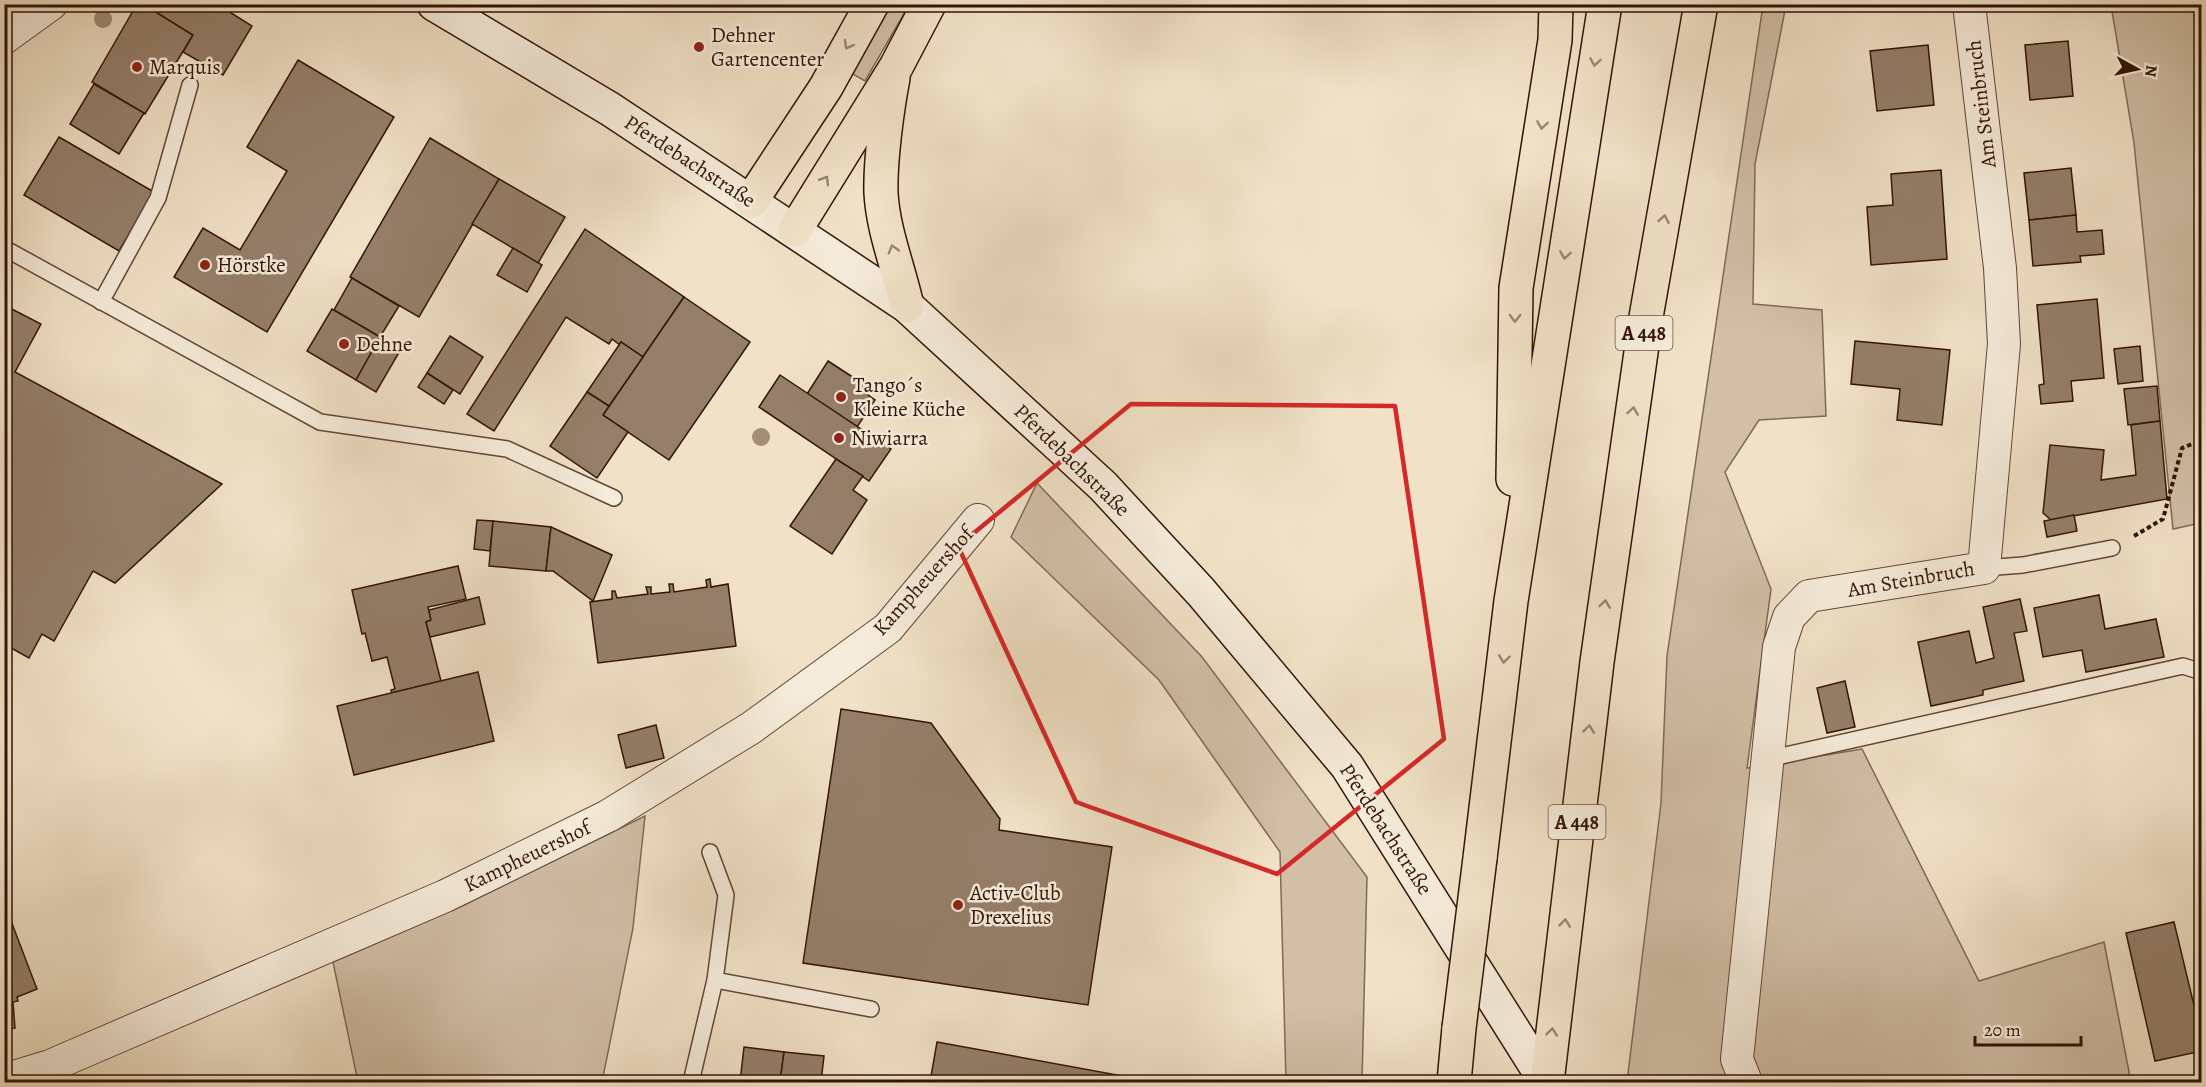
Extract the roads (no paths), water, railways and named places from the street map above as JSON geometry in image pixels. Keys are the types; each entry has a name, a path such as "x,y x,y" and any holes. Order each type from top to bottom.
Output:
{"highway":[{"path":"751,201 826,87 872,4"},
{"path":"795,230 896,67 929,4"},
{"path":"1511,601 1516,288 1555,40 1556,4"},
{"path":"1454,1083 1511,601 1605,4"},
{"name":"A 448","path":"1547,1083 1557,981 1597,662 1646,316 1701,4"},
{"path":"896,67 888,106 881,192 885,221 907,306"}],"main road":[{"name":"Pferdebachstraße","path":"434,4 610,109 907,306 1102,486 1201,592 1347,766 1547,1083"}],"street":[{"path":"4,26 11,4"},
{"path":"4,38 51,4"},
{"name":"Am Steinbruch","path":"1746,1083 1737,1059 1779,647 1789,617 1809,596 1984,568 2006,419 2000,268 1969,4"},
{"name":"Kampheuershof","path":"4,1080 54,1075 445,896 608,816 751,728 888,628 978,520"}],"lane":[{"path":"101,302 158,198 190,86"},
{"path":"4,248 320,422 507,448 614,498"},
{"path":"1984,568 2023,565 2112,548"},
{"path":"1768,759 2183,666 2202,672"},
{"path":"691,1083 715,980 726,894 710,852"},
{"path":"715,980 871,1009"}],"place":[{"name":"Dehner Gartencenter","path":"699,47"},
{"name":"Marquis","path":"137,67"},
{"name":"Hörstke","path":"205,265"},
{"name":"Dehne","path":"344,344"},
{"name":"Tango´s Kleine Küche","path":"841,397"},
{"name":"Niwiarra","path":"839,438"},
{"name":"Activ-Club Drexelius","path":"958,905"}]}
